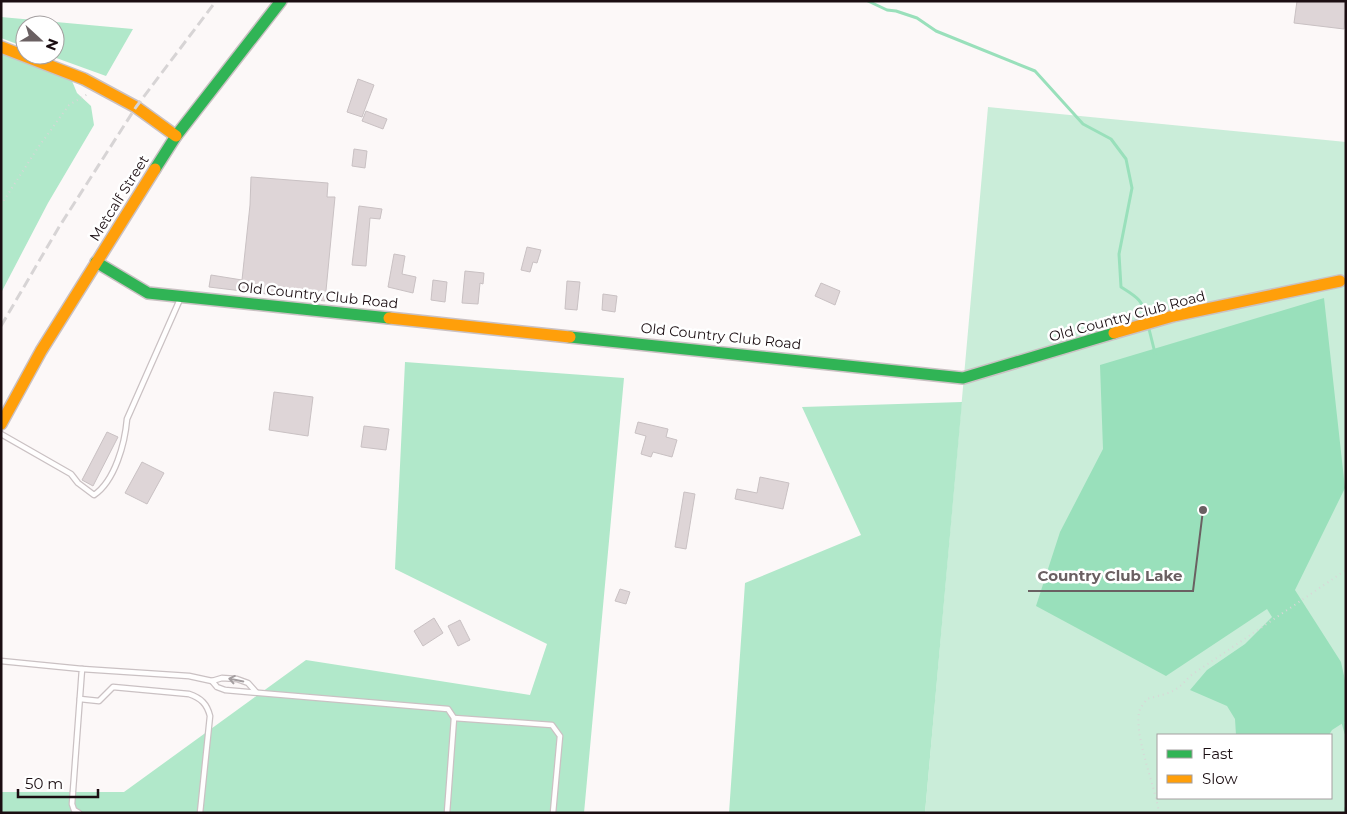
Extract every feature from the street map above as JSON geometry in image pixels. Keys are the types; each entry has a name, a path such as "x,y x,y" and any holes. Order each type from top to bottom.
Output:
{"street":[{"name":"Metcalf Street","path":"1,424 41,352 176,136 280,1"},
{"path":"1,46 84,78 136,107 176,136"},
{"name":"Old Country Club Road","path":"96,262 148,293 963,378 1173,316 1340,281"}],"lane":[{"path":"1,434 71,474 78,483 94,495 102,490 120,457 126,437 127,419 182,296"},
{"path":"1,661 82,669 189,676 212,680 222,678 237,679 248,683 256,692"},
{"path":"78,813 74,810 72,804 82,669"},
{"path":"212,680 217,687 226,690 448,709 454,718 447,813"},
{"path":"80,699 99,701 113,687 189,694 203,700 208,707 210,716 200,813"},
{"path":"454,718 552,725 560,736 554,813"}],"path":[{"path":"1,205 37,149 69,105 86,96 97,86"},
{"path":"1159,813 1149,779 1138,722 1140,709 1147,699 1170,694 1179,688 1190,676 1310,592 1346,570"}],"shaded area":[{"path":"1,17 15,18 15,43 1,38"},
{"path":"65,23 133,29 106,76 65,61"},
{"path":"1,53 15,59 15,65 31,65 72,81 77,93 91,106 94,125 48,203 1,293"},
{"path":"988,107 1346,142 1346,813 925,813"},
{"path":"1324,298 1345,488 1295,590 1341,662 1346,685 1346,721 1332,730 1330,734 1236,734 1235,719 1227,706 1190,690 1207,670 1245,644 1272,617 1267,609 1166,676 1036,606 1060,532 1103,449 1100,365"},
{"path":"405,362 624,378 584,813 1,813 1,792 124,792 306,660 530,695 547,644 395,569"},
{"path":"962,402 925,813 729,813 745,583 861,535 802,407"}],"building":[{"path":"1297,1 1346,1 1344,29 1294,23"},
{"path":"358,79 374,85 362,117 347,112"},
{"path":"366,111 387,119 383,129 362,121"},
{"path":"354,149 367,151 365,168 352,166"},
{"path":"251,177 328,183 327,197 335,197 325,301 209,287 211,275 242,280"},
{"path":"359,206 382,209 380,219 370,218 366,266 352,265"},
{"path":"527,247 541,250 537,263 533,262 530,272 521,270"},
{"path":"394,254 405,256 402,274 416,277 413,293 388,287"},
{"path":"465,271 484,273 483,284 480,283 478,304 462,303"},
{"path":"433,280 447,282 445,302 431,300"},
{"path":"567,281 580,282 577,310 565,309"},
{"path":"821,283 840,291 835,305 815,296"},
{"path":"603,294 617,296 615,312 602,310"},
{"path":"274,392 313,397 308,436 269,430"},
{"path":"638,422 668,429 666,437 677,440 672,457 653,452 651,457 641,454 646,436 635,433"},
{"path":"364,426 389,429 386,450 361,447"},
{"path":"107,432 118,437 93,486 82,480"},
{"path":"142,462 164,473 147,504 125,493"},
{"path":"760,477 789,483 783,509 735,499 737,489 757,493"},
{"path":"684,492 695,494 686,549 675,547"},
{"path":"620,589 630,592 626,604 615,601"},
{"path":"434,618 443,633 423,646 414,631"},
{"path":"460,620 470,640 458,646 448,626"}],"waterway":[{"path":"868,1 887,10 917,18 936,31 1035,71 1083,124 1111,139 1126,159 1132,188 1119,254 1121,287 1141,303 1147,319"},
{"path":"1148,325 1155,353"},
{"path":"1342,719 1346,733"},
{"path":"1345,813 1346,808"}],"railway":[{"path":"1,326 59,227 136,107 216,1"}],"traffic: fast":[{"path":"155,169 176,136 281,1"},
{"path":"96,262 148,293 389,318"},
{"path":"570,337 963,378 1114,333"}],"traffic: slow":[{"path":"1,47 84,79 136,107 176,136"},
{"path":"1,424 41,351 155,169"},
{"path":"1114,333 1173,316 1340,281"},
{"path":"389,318 570,337"}],"place":[{"name":"Country Club Lake","path":"1203,510"}]}
